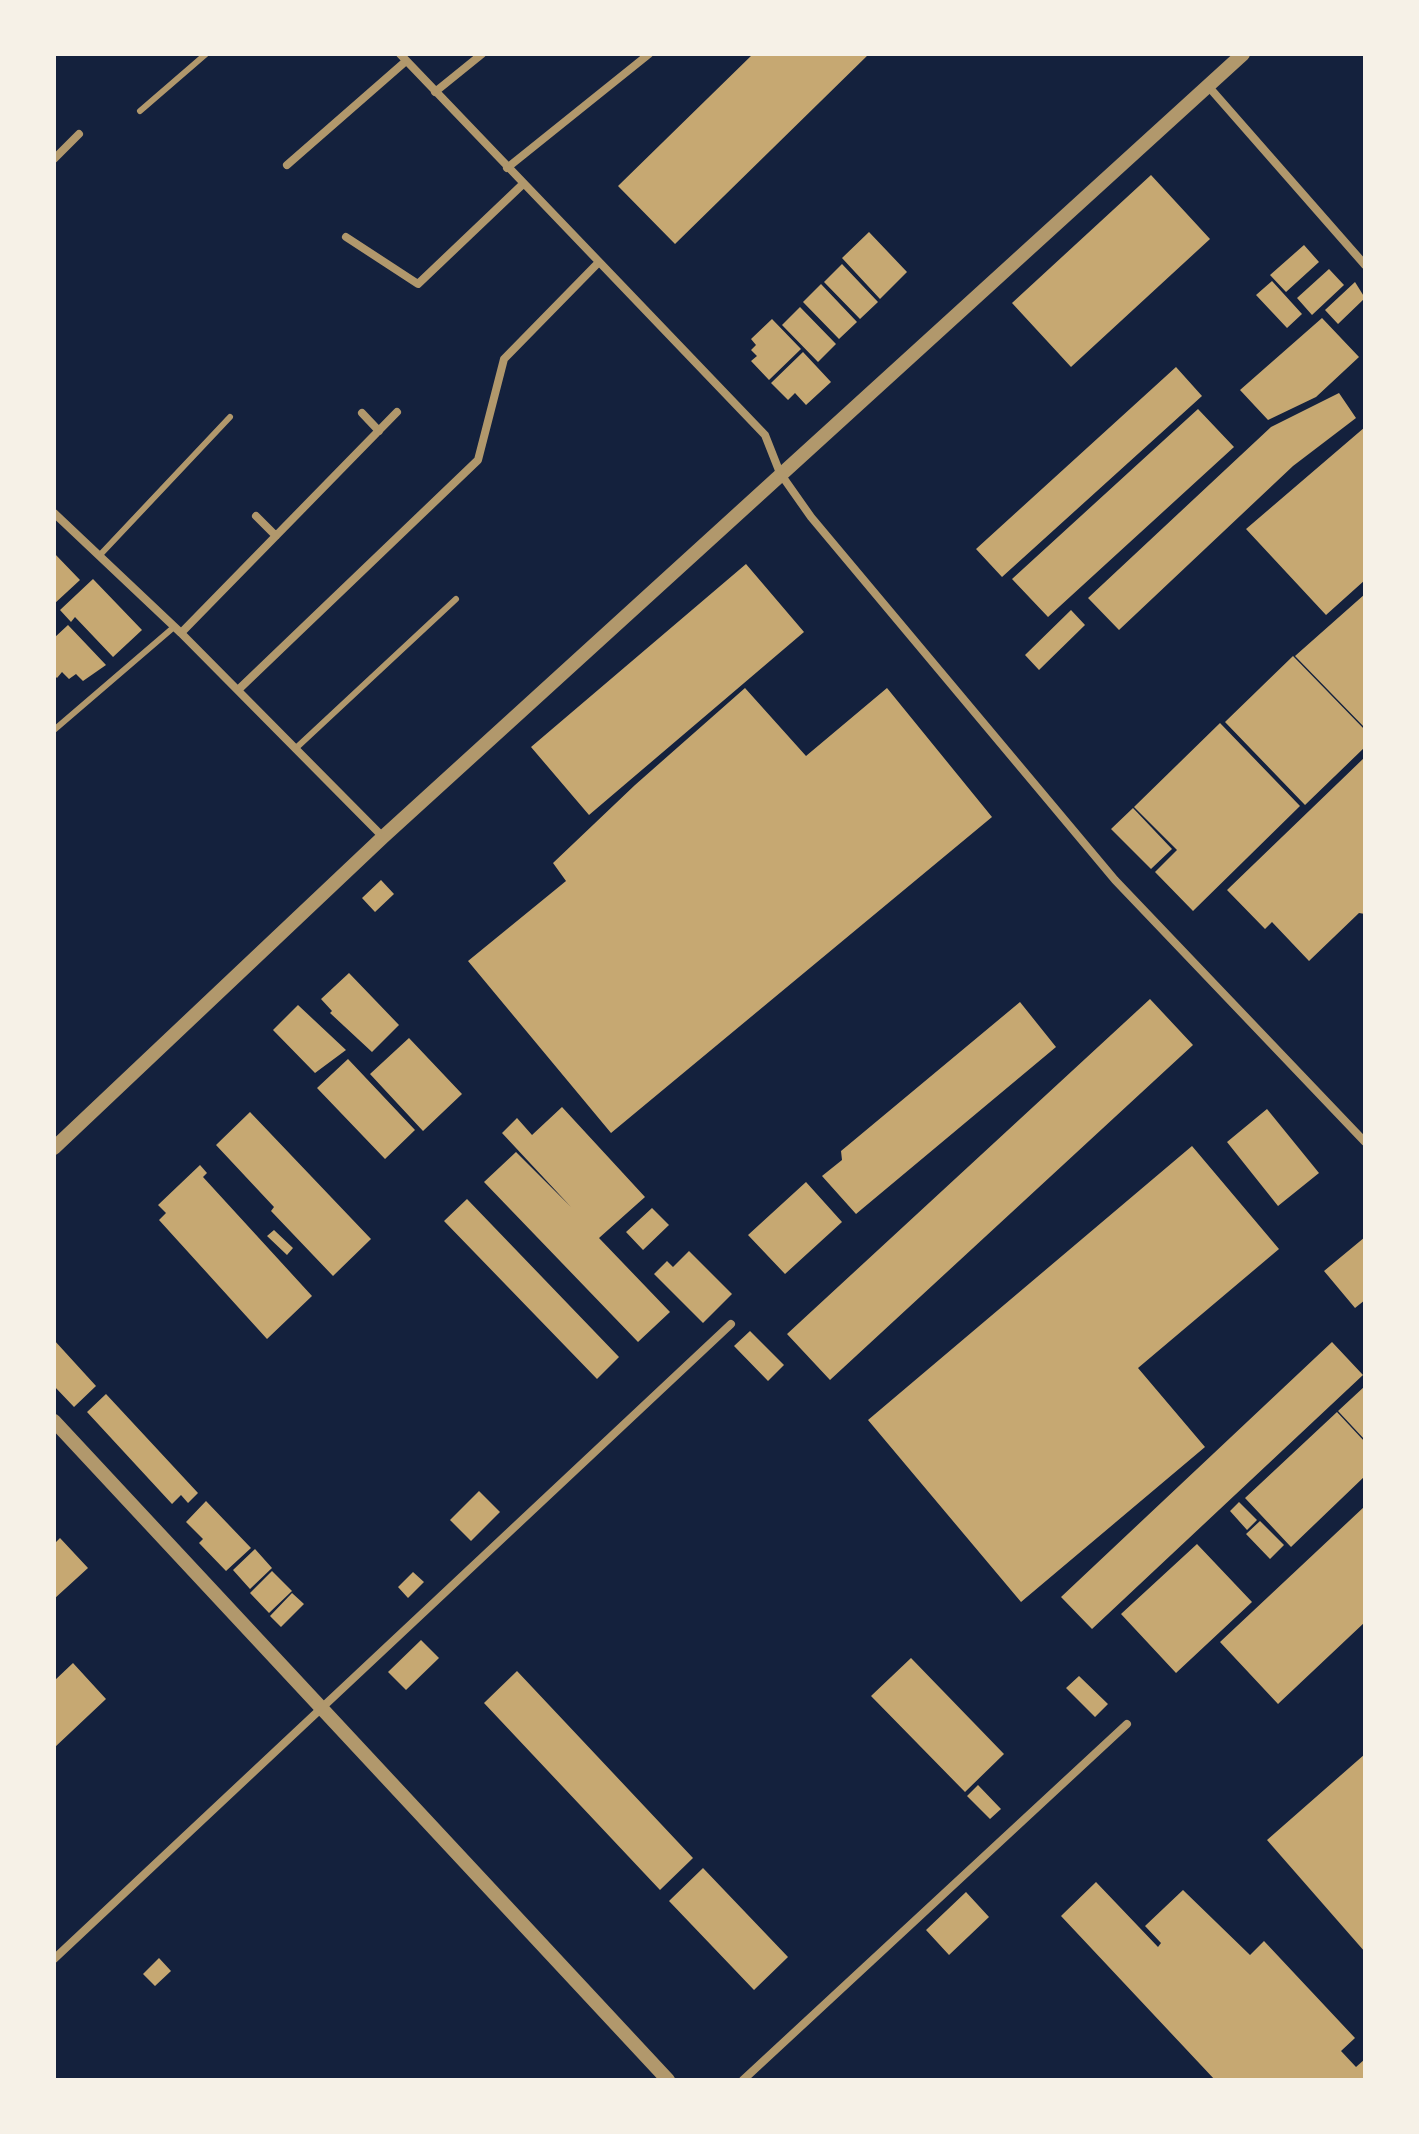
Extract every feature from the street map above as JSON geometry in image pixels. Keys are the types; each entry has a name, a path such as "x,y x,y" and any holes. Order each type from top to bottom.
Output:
{"street":[{"path":"435,92 482,54"},
{"path":"507,168 649,54"},
{"path":"54,1148 383,837 1238,56"},
{"path":"287,165 403,57 765,435 780,473 811,517 1115,880 1365,1142"},
{"path":"1208,86 1365,265"},
{"path":"54,159 79,134"},
{"path":"346,237 418,284 523,184"},
{"path":"238,690 478,460 504,359 598,263"},
{"path":"178,630 276,536 397,412"},
{"path":"362,413 379,431"},
{"path":"54,513 178,630 383,837"},
{"path":"256,516 276,536"},
{"path":"54,1959 731,1324"},
{"path":"54,1421 668,2080"},
{"path":"743,2080 1127,1724"}],"lane":[{"path":"140,111 206,54"},
{"path":"99,556 230,417"},
{"path":"295,749 456,599"},
{"path":"54,730 178,630"}],"building":[{"path":"753,54 869,54 675,244 618,186"},
{"path":"1151,175 1210,239 1071,367 1012,303"},
{"path":"869,232 907,272 880,299 842,258"},
{"path":"1304,245 1319,262 1286,292 1270,275"},
{"path":"842,264 878,302 860,319 824,282"},
{"path":"1329,269 1344,285 1312,315 1297,298"},
{"path":"1272,281 1302,314 1287,328 1256,295"},
{"path":"1355,282 1365,298 1338,324 1325,310"},
{"path":"821,284 857,322 839,339 803,302"},
{"path":"800,307 836,344 818,362 782,325"},
{"path":"1322,318 1359,357 1316,397 1268,420 1240,390"},
{"path":"772,319 801,349 769,380 751,361 757,356 751,350 756,345 751,339"},
{"path":"803,352 831,382 806,405 795,393 788,400 771,383"},
{"path":"1176,367 1202,396 1002,577 976,549"},
{"path":"1339,393 1356,418 1293,466 1119,630 1088,598 1271,427"},
{"path":"1198,409 1234,447 1048,617 1012,579"},
{"path":"1365,427 1365,580 1326,615 1246,529"},
{"path":"54,553 80,580 54,604"},
{"path":"746,564 804,632 589,815 531,747"},
{"path":"93,579 142,630 113,657 75,617 71,622 60,610"},
{"path":"1365,594 1365,728 1295,656"},
{"path":"1071,610 1085,625 1039,670 1025,655"},
{"path":"68,625 106,665 83,681 76,674 69,679 62,672 57,678 54,675 54,638"},
{"path":"1293,656 1365,730 1365,747 1305,805 1225,722"},
{"path":"745,688 806,756 887,688 992,817 611,1133 468,961 566,881 553,863 635,785"},
{"path":"1220,723 1300,806 1193,911 1155,872 1177,850 1134,807"},
{"path":"1365,757 1365,914 1359,913 1309,961 1272,922 1265,929 1227,890"},
{"path":"1133,808 1172,849 1151,869 1111,829"},
{"path":"381,880 394,894 375,912 362,898"},
{"path":"349,973 399,1025 372,1052 330,1013 332,1011 321,999"},
{"path":"1150,999 1193,1045 830,1380 787,1334"},
{"path":"1020,1002 1056,1047 856,1214 822,1176 842,1160 841,1151"},
{"path":"298,1005 346,1050 315,1073 273,1030"},
{"path":"409,1038 462,1094 423,1131 370,1074"},
{"path":"348,1059 415,1130 385,1159 317,1088"},
{"path":"562,1107 645,1197 599,1238 670,1312 638,1342 484,1182 516,1152 571,1207 502,1133 517,1118 532,1135"},
{"path":"1267,1109 1319,1173 1278,1206 1227,1142"},
{"path":"250,1112 371,1239 333,1276 271,1211 274,1207 216,1145"},
{"path":"1192,1146 1279,1249 1138,1368 1205,1447 1021,1602 868,1420"},
{"path":"200,1165 207,1173 203,1177 312,1296 267,1339 159,1220 166,1213 158,1205"},
{"path":"806,1182 842,1222 785,1274 748,1235"},
{"path":"467,1199 619,1357 597,1379 444,1221"},
{"path":"652,1208 669,1225 643,1250 626,1232"},
{"path":"274,1230 293,1248 287,1255 267,1236"},
{"path":"1365,1237 1365,1300 1355,1308 1324,1271"},
{"path":"689,1251 732,1294 703,1323 654,1274 667,1261 673,1267"},
{"path":"750,1331 784,1365 768,1381 734,1346"},
{"path":"54,1340 96,1386 74,1407 54,1386"},
{"path":"1332,1342 1363,1375 1092,1629 1061,1597"},
{"path":"1365,1386 1365,1440 1338,1411"},
{"path":"106,1394 198,1493 188,1503 181,1495 172,1504 87,1412"},
{"path":"1337,1412 1365,1442 1365,1476 1291,1547 1245,1498"},
{"path":"479,1491 500,1512 471,1541 450,1520"},
{"path":"206,1501 251,1548 226,1571 199,1543 203,1539 186,1522"},
{"path":"1239,1502 1257,1520 1247,1530 1230,1511"},
{"path":"1365,1506 1365,1622 1278,1704 1220,1642"},
{"path":"1260,1521 1284,1545 1270,1559 1246,1534"},
{"path":"60,1538 88,1568 54,1599 54,1544"},
{"path":"1197,1544 1252,1602 1176,1673 1121,1614"},
{"path":"255,1549 272,1568 250,1589 233,1570"},
{"path":"272,1571 292,1591 269,1613 250,1593"},
{"path":"413,1572 424,1582 408,1598 398,1587"},
{"path":"292,1593 304,1604 281,1627 270,1616"},
{"path":"421,1640 439,1658 406,1690 388,1672"},
{"path":"911,1658 1004,1754 965,1792 871,1696"},
{"path":"73,1663 106,1699 54,1748 54,1681"},
{"path":"517,1671 693,1858 660,1890 484,1703"},
{"path":"1079,1676 1108,1704 1095,1717 1066,1688"},
{"path":"1365,1754 1365,1952 1267,1840"},
{"path":"978,1785 1001,1809 990,1819 967,1796"},
{"path":"703,1868 788,1957 754,1990 669,1901"},
{"path":"1096,1882 1158,1947 1161,1943 1145,1926 1183,1890 1250,1955 1264,1941 1355,2038 1341,2051 1356,2067 1365,2059 1365,2080 1215,2080 1061,1916"},
{"path":"966,1892 989,1917 949,1955 926,1930"},
{"path":"159,1958 171,1971 155,1986 143,1974"}]}
